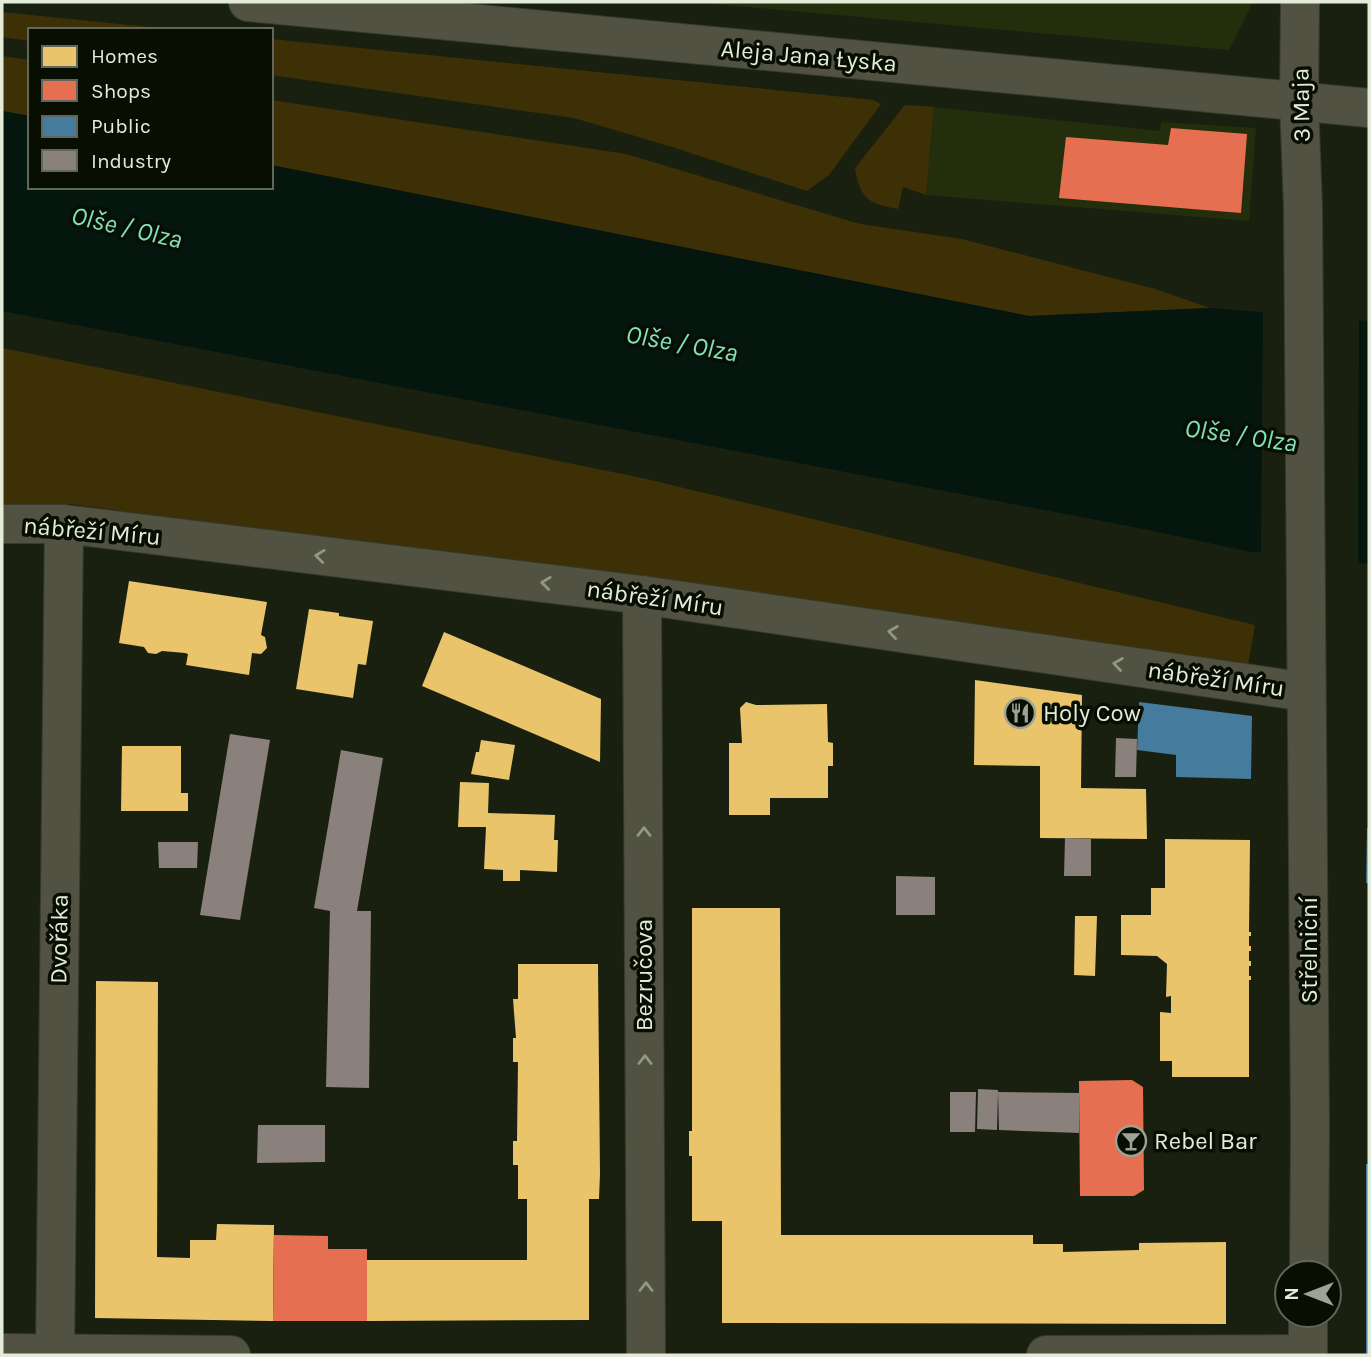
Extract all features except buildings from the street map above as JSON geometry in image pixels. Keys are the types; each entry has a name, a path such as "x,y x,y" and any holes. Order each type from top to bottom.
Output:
{"street":[{"name":"Aleja Jana Łyska","path":"248,2 1369,107"},
{"name":"3 Maja","path":"1300,2 1306,628"},
{"name":"nábřeží Míru","path":"2,524 64,524 642,595 1306,692"},
{"name":"Dvořáka","path":"55,1354 64,524"},
{"name":"Bezručova","path":"642,595 646,1355"},
{"name":"Střelniční","path":"1306,628 1309,1259"},
{"path":"1046,1355 1308,1354 1308,1329"},
{"path":"2,1353 231,1355"}],"shaded area":[{"path":"691,2 1253,2 1229,50"},
{"path":"2,12 158,28 28,28 28,41 2,37"},
{"path":"273,39 874,100 881,104 829,175 807,191 574,118 273,75"},
{"path":"2,56 28,60 28,116 2,111"},
{"path":"273,100 626,154 860,224 962,239 1155,289 1210,308 1029,316 273,165"},
{"path":"905,105 934,107 926,195 903,187 898,209 880,205 867,198 860,187 855,168"},
{"path":"934,107 1160,131 1161,122 1256,128 1249,221 926,195"},
{"path":"2,348 642,478 1255,625 1247,671 71,504 2,505"}],"water":[{"name":"Olše / Olza","path":"2,111 28,116 28,189 273,189 273,165 1029,316 1210,308 1369,321 1369,564 1246,551 1144,529 2,311"}],"pier":[{"path":"1263,309 1359,317 1358,567 1261,556"}],"place":[{"name":"Holy Cow","path":"1020,713"},
{"name":"Rebel Bar","path":"1131,1141"}]}
